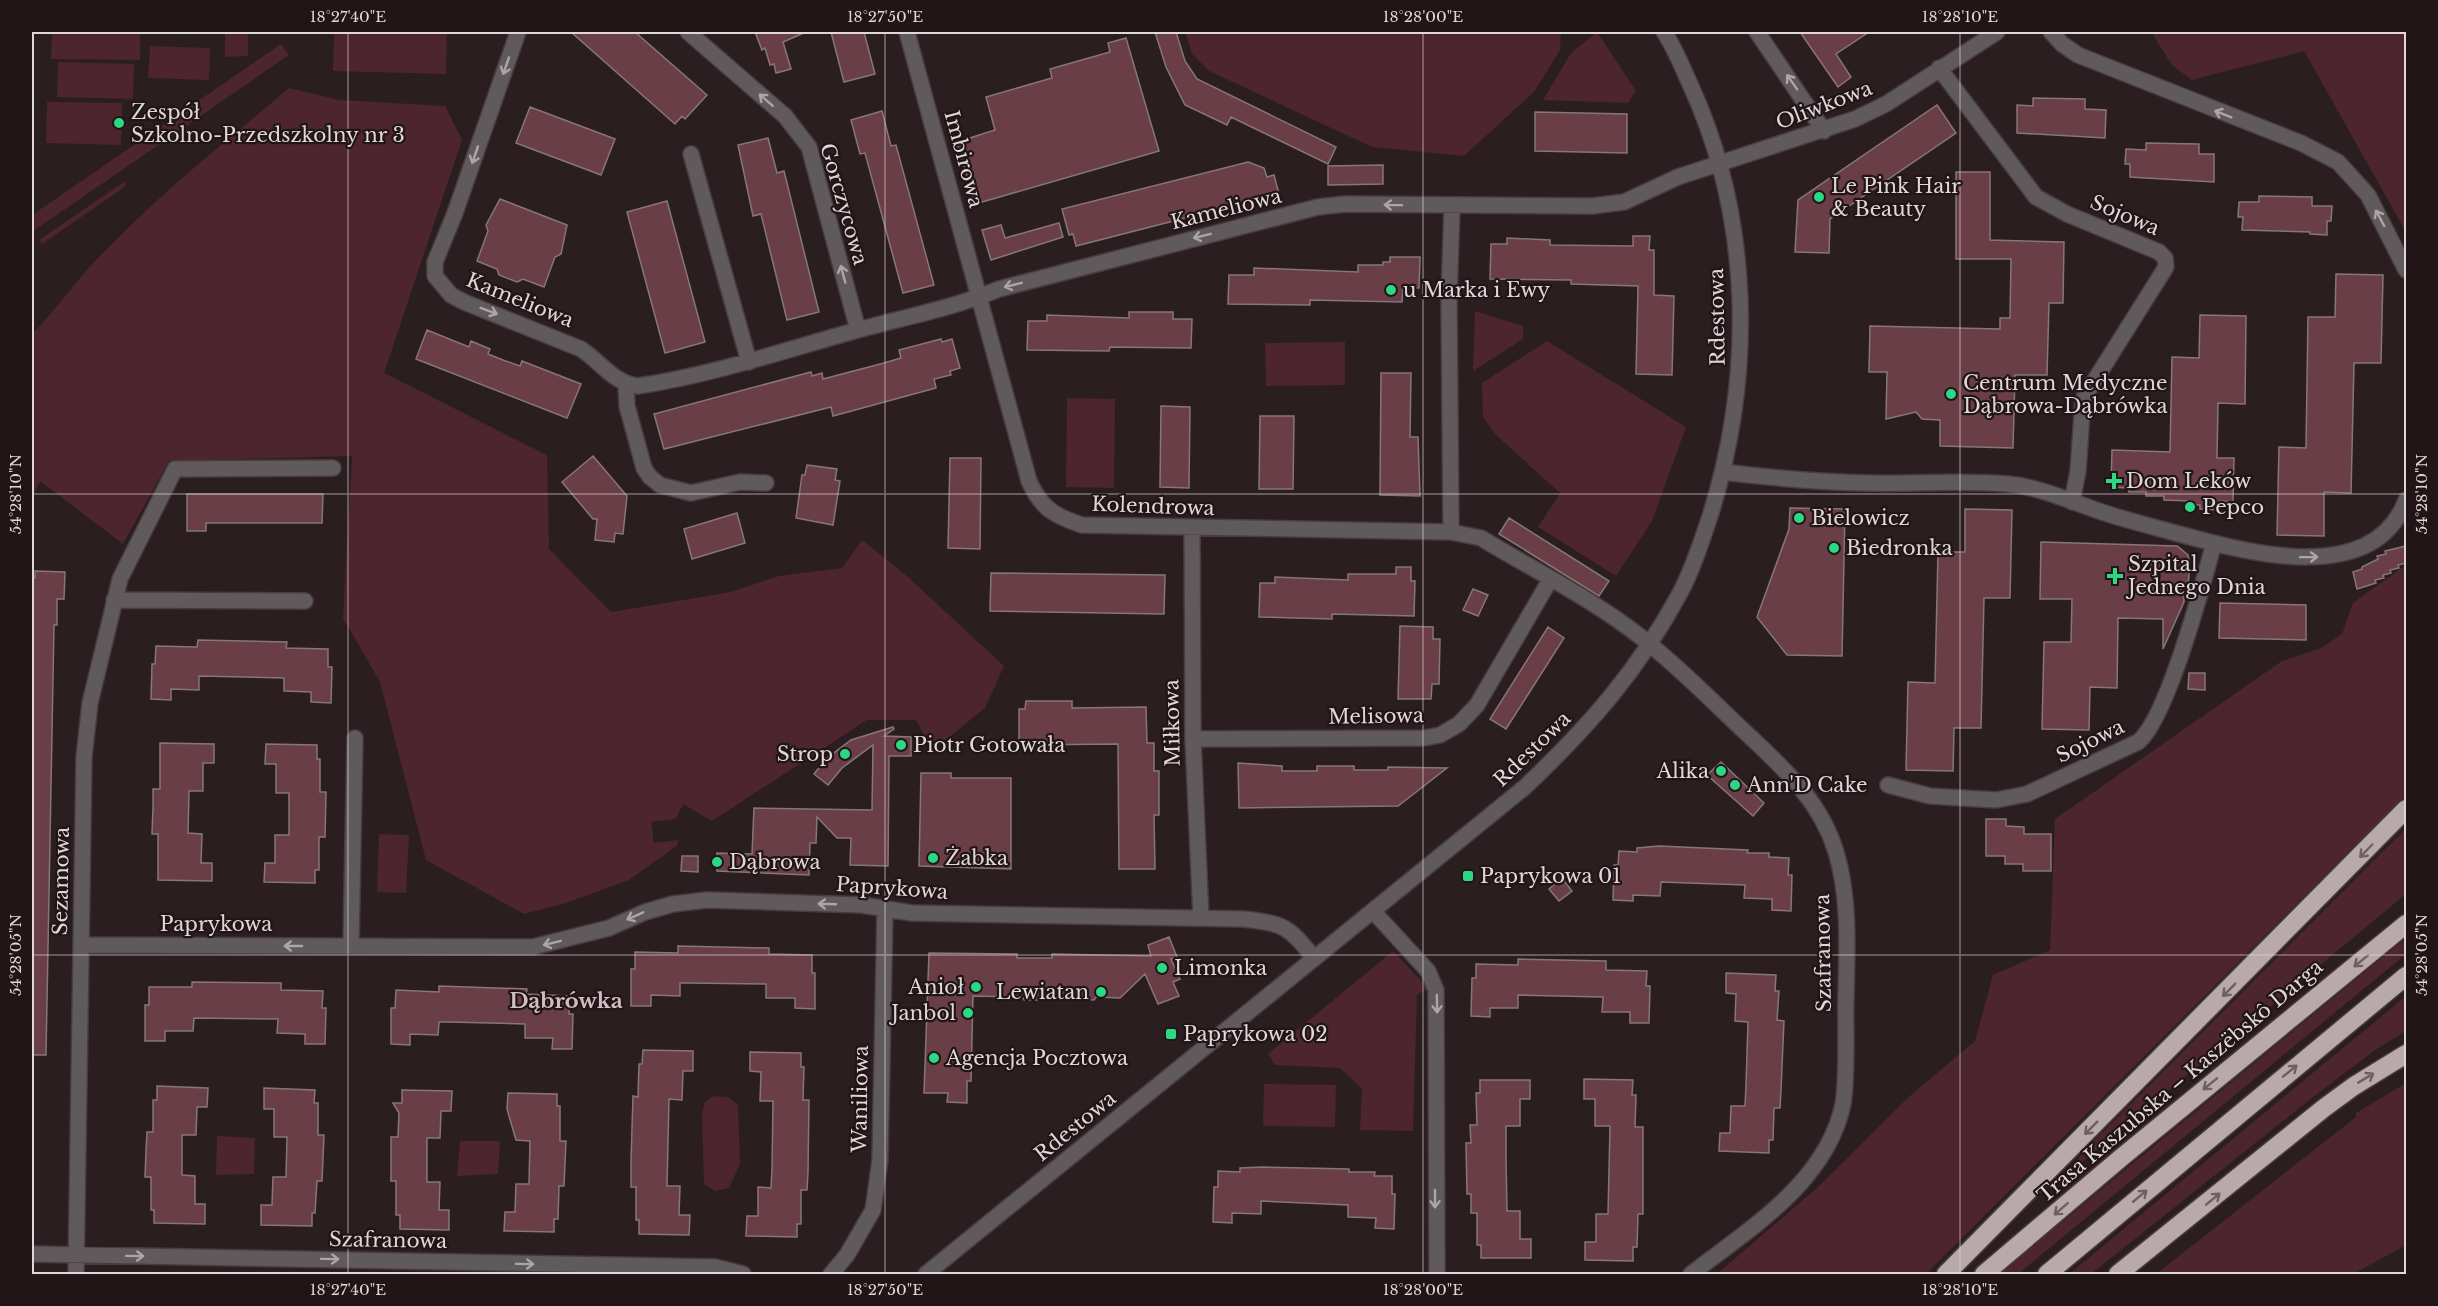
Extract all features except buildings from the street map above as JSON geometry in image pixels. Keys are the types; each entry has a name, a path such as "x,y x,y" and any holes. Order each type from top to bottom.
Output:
{"highway":[{"path":"1946,1275 2406,809"},
{"name":"Trasa Kaszubska – Kaszëbskô Darga","path":"1984,1275 2122,1156 2406,924"},
{"path":"2047,1275 2406,976"},
{"path":"2118,1275 2324,1108 2406,1054"}],"street":[{"name":"Kameliowa","path":"518,32 455,213 435,262 435,276 451,295 581,349 596,358 621,382 638,386 749,362 858,330 964,304 999,289 1318,207 1345,204 1452,207 1592,206 1624,202 1675,178 1720,162"},
{"name":"Gorczycowa","path":"688,32 784,116 809,147 858,330"},
{"name":"Imbirowa","path":"908,32 980,297"},
{"name":"Rdestowa","path":"926,1275 1526,787 1603,709 1650,644 1681,591 1704,533 1723,472 1732,434 1741,333 1737,252 1720,162 1701,109 1664,32"},
{"path":"1757,32 1824,131"},
{"name":"Oliwkowa","path":"1720,162 1824,131 1886,104 1997,32"},
{"path":"2051,32 2062,44 2078,55 2301,143 2338,162 2368,195 2406,270"},
{"name":"Sojowa","path":"1939,68 2036,197 2067,214 2159,252 2165,258 2166,267 2083,399 2080,413 2078,471 2072,502"},
{"path":"691,154 749,362"},
{"path":"1451,532 1449,298 1452,207"},
{"name":"Kolendrowa","path":"980,297 1029,481 1036,499 1047,510 1082,525 1451,532 1481,538 1650,644"},
{"path":"621,382 644,468 660,485 691,493 740,482 766,483"},
{"name":"Sezamowa","path":"76,1275 84,757 90,703 114,600 128,561 175,469 333,468"},
{"path":"1723,472 1782,480 2008,484 2250,552 2306,558 2342,553 2387,531 2402,512 2406,500"},
{"name":"Miłkowa","path":"1192,528 1193,739 1201,918"},
{"name":"Sojowa","path":"1888,785 1930,796 1995,800 2027,794 2138,742 2145,736 2155,718 2190,628 2214,543"},
{"name":"Melisowa","path":"1193,739 1424,738 1440,735 1458,724 1477,705 1550,580"},
{"path":"114,600 305,601"},
{"name":"Szafranowa","path":"1650,644 1798,782 1828,831 1844,884 1847,941 1843,1102 1836,1128 1819,1160 1797,1189 1691,1275"},
{"path":"351,946 354,738"},
{"name":"Paprykowa","path":"81,945 542,946 609,928 664,906 706,900 862,905 912,913 1201,918 1278,923 1293,932 1314,958"},
{"name":"Waniliowa","path":"831,1275 847,1255 873,1210 880,1160 885,910"},
{"path":"1373,911 1428,972 1436,990 1437,1275"},
{"name":"Szafranowa","path":"32,1254 715,1267 743,1275"}],"shaded area":[{"path":"52,32 140,32 140,60 51,59"},
{"path":"225,32 248,32 248,56 225,57"},
{"path":"334,32 447,32 446,74 333,71"},
{"path":"1185,32 1561,32 1560,50 1534,92 1464,156 1372,147 1209,71 1192,54"},
{"path":"1597,32 1636,91 1628,103 1543,100 1571,53"},
{"path":"2151,32 2406,32 2406,232 2304,51 2192,80 2172,65"},
{"path":"281,44 289,55 32,232 32,215"},
{"path":"150,46 210,48 209,80 148,78"},
{"path":"58,62 134,64 133,99 57,97"},
{"path":"289,88 339,100 445,106 462,140 384,373 547,455 549,549 611,612 731,592 779,576 842,568 862,540 908,577 1004,666 985,708 932,751 916,720 867,720 712,821 683,804 676,819 651,822 654,843 678,840 677,846 629,880 566,903 524,914 426,860 380,682 343,618 352,456 169,461 123,544 40,481 32,498 32,334 92,265 145,211"},
{"path":"47,102 122,103 121,145 46,143"},
{"path":"124,182 126,186 42,244 39,240"},
{"path":"1475,311 1523,326 1523,339 1473,371"},
{"path":"1547,341 1686,427 1652,521 1616,576 1538,527 1560,493 1496,435 1483,417 1482,383"},
{"path":"1345,342 1345,385 1266,386 1265,343"},
{"path":"1067,398 1115,399 1114,488 1066,487"},
{"path":"2406,565 2405,796 1926,1274 1717,1274 1818,1187 1911,1095 1975,1041 1993,975 2050,950 2055,819 2282,661 2321,648 2342,634 2353,603"},
{"path":"2406,828 2406,894 2082,1162 2076,1163 2081,1154"},
{"path":"379,834 409,835 406,893 377,892"},
{"path":"2406,938 2406,954 2018,1274 1999,1274"},
{"path":"1393,951 1428,988 1417,995 1413,1131 1360,1130 1362,1089 1340,1068 1275,1065 1268,1054"},
{"path":"2406,996 2406,1031 2378,1048 2317,1094 2091,1274 2069,1274"},
{"path":"2406,1083 2406,1245 2353,1274 2156,1274 2356,1117 2356,1113"},
{"path":"1264,1084 1336,1085 1335,1127 1263,1126"},
{"path":"714,1096 728,1097 738,1105 740,1164 729,1188 715,1191 704,1184 702,1113 705,1102"},
{"path":"217,1136 255,1138 254,1174 216,1175"},
{"path":"460,1141 500,1141 498,1174 457,1176"}],"place":[{"name":"Zespół Szkolno-Przedszkolny nr 3","path":"119,123"},
{"name":"Le Pink Hair & Beauty","path":"1819,197"},
{"name":"u Marka i Ewy","path":"1391,290"},
{"name":"Centrum Medyczne Dąbrowa-Dąbrówka","path":"1951,394"},
{"name":"Dom Leków","path":"2114,481"},
{"name":"Pepco","path":"2190,507"},
{"name":"Bielowicz","path":"1799,518"},
{"name":"Biedronka","path":"1834,548"},
{"name":"Szpital Jednego Dnia","path":"2115,576"},
{"name":"Piotr Gotowała","path":"901,745"},
{"name":"Strop","path":"845,754"},
{"name":"Alika","path":"1721,771"},
{"name":"Ann'D Cake","path":"1735,785"},
{"name":"Żabka","path":"933,858"},
{"name":"Dąbrowa","path":"717,862"},
{"name":"Paprykowa 01","path":"1468,876"},
{"name":"Limonka","path":"1162,968"},
{"name":"Anioł","path":"976,987"},
{"name":"Lewiatan","path":"1101,992"},
{"name":"Janbol","path":"968,1013"},
{"name":"Paprykowa 02","path":"1171,1034"},
{"name":"Agencja Pocztowa","path":"934,1058"}],"district":[{"name":"Dąbrówka","path":"566,1001"}]}
